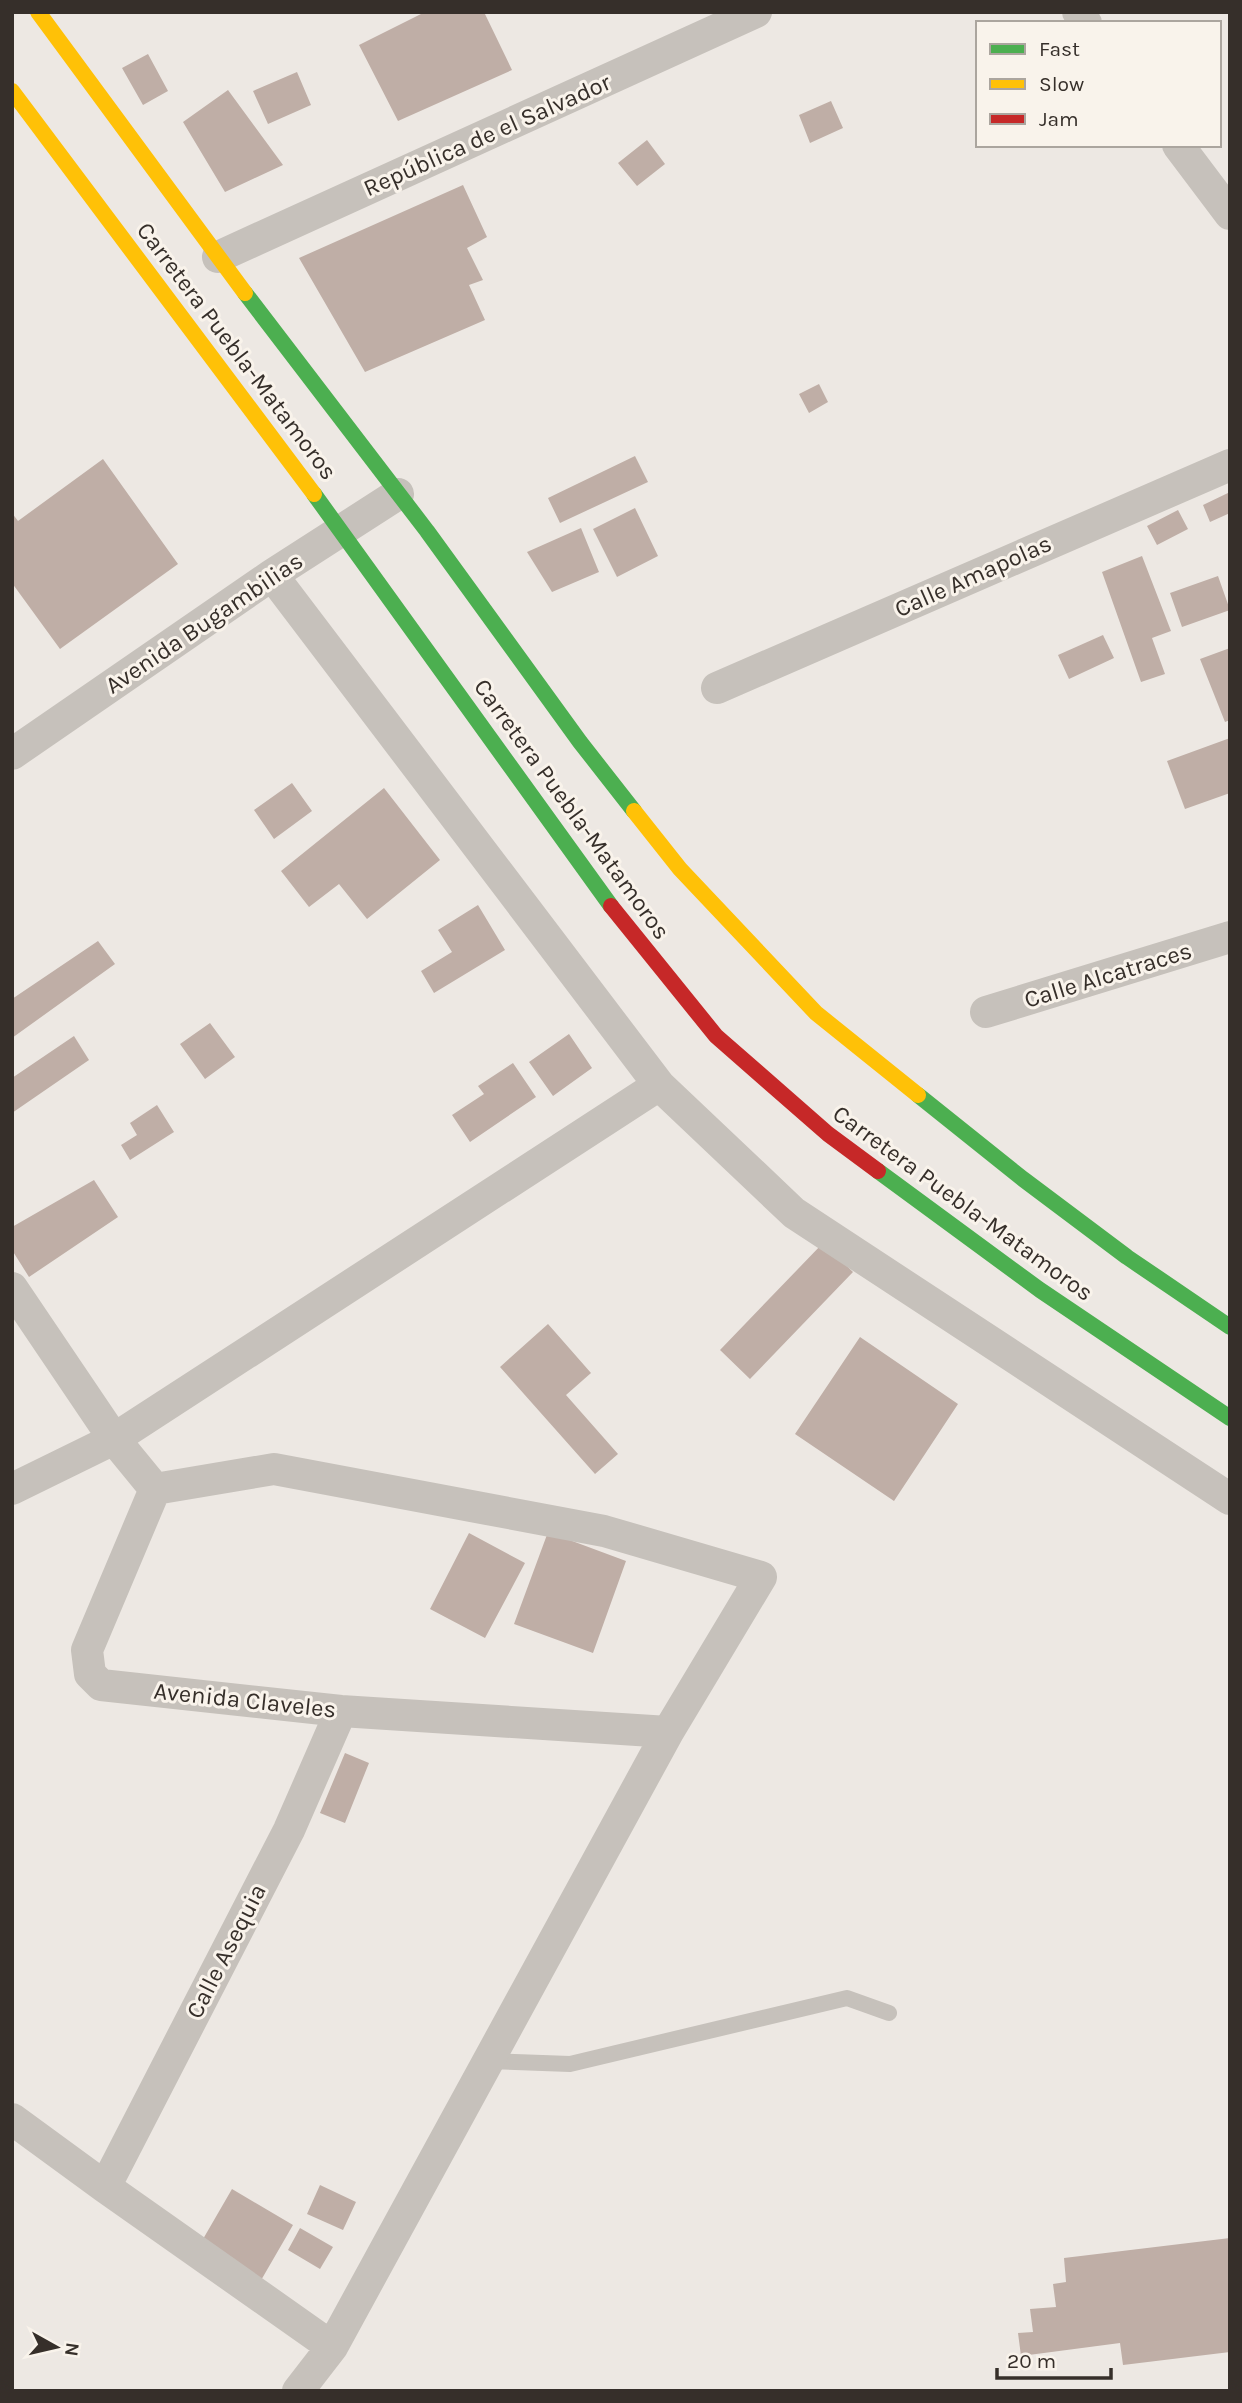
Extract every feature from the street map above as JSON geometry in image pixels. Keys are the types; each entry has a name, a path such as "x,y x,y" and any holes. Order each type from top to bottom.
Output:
{"main road":[{"name":"Carretera Puebla-Matamoros","path":"38,12 580,742 680,869 816,1013 1023,1179 1127,1257 1230,1327"},
{"name":"Carretera Puebla-Matamoros","path":"12,91 342,531 621,920 716,1036 828,1134 1040,1290 1230,1418"}],"street":[{"name":"República de el Salvador","path":"218,257 756,12"},
{"path":"1180,147 1230,214"},
{"name":"Calle Amapolas","path":"717,688 1230,465"},
{"name":"Avenida Bugambilias","path":"12,754 272,575 398,494"},
{"path":"272,575 659,1085 794,1213 1230,1499"},
{"name":"Calle Alcatraces","path":"986,1012 1230,937"},
{"path":"12,1489 114,1439 659,1085"},
{"path":"12,1288 114,1439 155,1489 274,1469 604,1531 761,1577 668,1732 332,2347 298,2391"},
{"name":"Avenida Claveles","path":"155,1489 87,1650 90,1674 102,1685 341,1711 668,1732"},
{"name":"Calle Asequia","path":"104,2187 289,1830 341,1711"},
{"path":"12,2119 332,2347"}],"lane":[{"path":"489,2061 570,2064 847,1998 889,2013"}],"building":[{"path":"425,12 484,12 512,70 398,121 359,45"},
{"path":"148,54 168,91 143,105 122,68"},
{"path":"297,72 311,105 268,124 253,91"},
{"path":"228,90 283,165 225,192 183,122"},
{"path":"831,101 843,128 810,143 799,115"},
{"path":"647,140 665,164 637,186 618,163"},
{"path":"463,185 487,237 467,248 483,280 469,285 485,320 365,372 299,258"},
{"path":"819,384 828,402 809,413 799,394"},
{"path":"635,456 648,482 560,523 548,498"},
{"path":"103,459 178,564 60,649 12,583 12,513 18,521"},
{"path":"1230,492 1230,513 1210,522 1203,505"},
{"path":"635,508 658,556 617,577 593,529"},
{"path":"1178,510 1188,529 1157,545 1147,526"},
{"path":"581,528 599,572 552,592 527,552"},
{"path":"1142,556 1171,631 1152,638 1165,674 1141,682 1102,572"},
{"path":"1218,576 1230,610 1182,627 1170,593"},
{"path":"1103,635 1114,658 1069,679 1058,655"},
{"path":"1230,648 1230,720 1225,722 1200,659"},
{"path":"1230,738 1230,793 1185,809 1167,761"},
{"path":"292,783 312,811 274,839 254,810"},
{"path":"384,788 440,860 367,919 339,884 309,907 281,871"},
{"path":"478,905 505,950 434,993 421,971 452,952 438,930"},
{"path":"98,941 115,964 12,1038 12,999"},
{"path":"210,1023 235,1057 205,1079 180,1044"},
{"path":"569,1034 592,1068 553,1096 529,1062"},
{"path":"74,1036 89,1060 12,1113 12,1078"},
{"path":"513,1063 536,1097 470,1142 452,1115 484,1094 478,1086"},
{"path":"157,1105 174,1132 130,1160 121,1145 137,1135 130,1123"},
{"path":"94,1180 118,1217 29,1277 12,1250 12,1227"},
{"path":"823,1243 853,1272 750,1379 720,1350"},
{"path":"548,1324 591,1373 566,1395 618,1454 595,1474 500,1367"},
{"path":"860,1337 958,1404 894,1501 795,1434"},
{"path":"548,1532 626,1561 593,1653 514,1624"},
{"path":"469,1533 525,1563 485,1638 430,1609"},
{"path":"345,1753 369,1763 345,1823 320,1813"},
{"path":"320,2185 356,2202 343,2230 307,2214"},
{"path":"232,2189 293,2225 260,2282 199,2246"},
{"path":"300,2228 333,2247 320,2269 288,2250"},
{"path":"1230,2238 1230,2352 1123,2365 1120,2343 1021,2356 1018,2333 1033,2332 1030,2309 1056,2307 1053,2284 1066,2282 1064,2258"}],"traffic: fast":[{"path":"245,293 427,531 580,742 634,811"},
{"path":"314,494 611,906"},
{"path":"918,1095 1127,1257 1230,1327"},
{"path":"878,1171 1040,1290 1230,1418"}],"traffic: slow":[{"path":"38,12 245,293"},
{"path":"12,91 314,494"},
{"path":"634,811 680,869 816,1013 918,1095"}],"traffic: jam":[{"path":"611,906 716,1036 828,1134 878,1171"}]}
